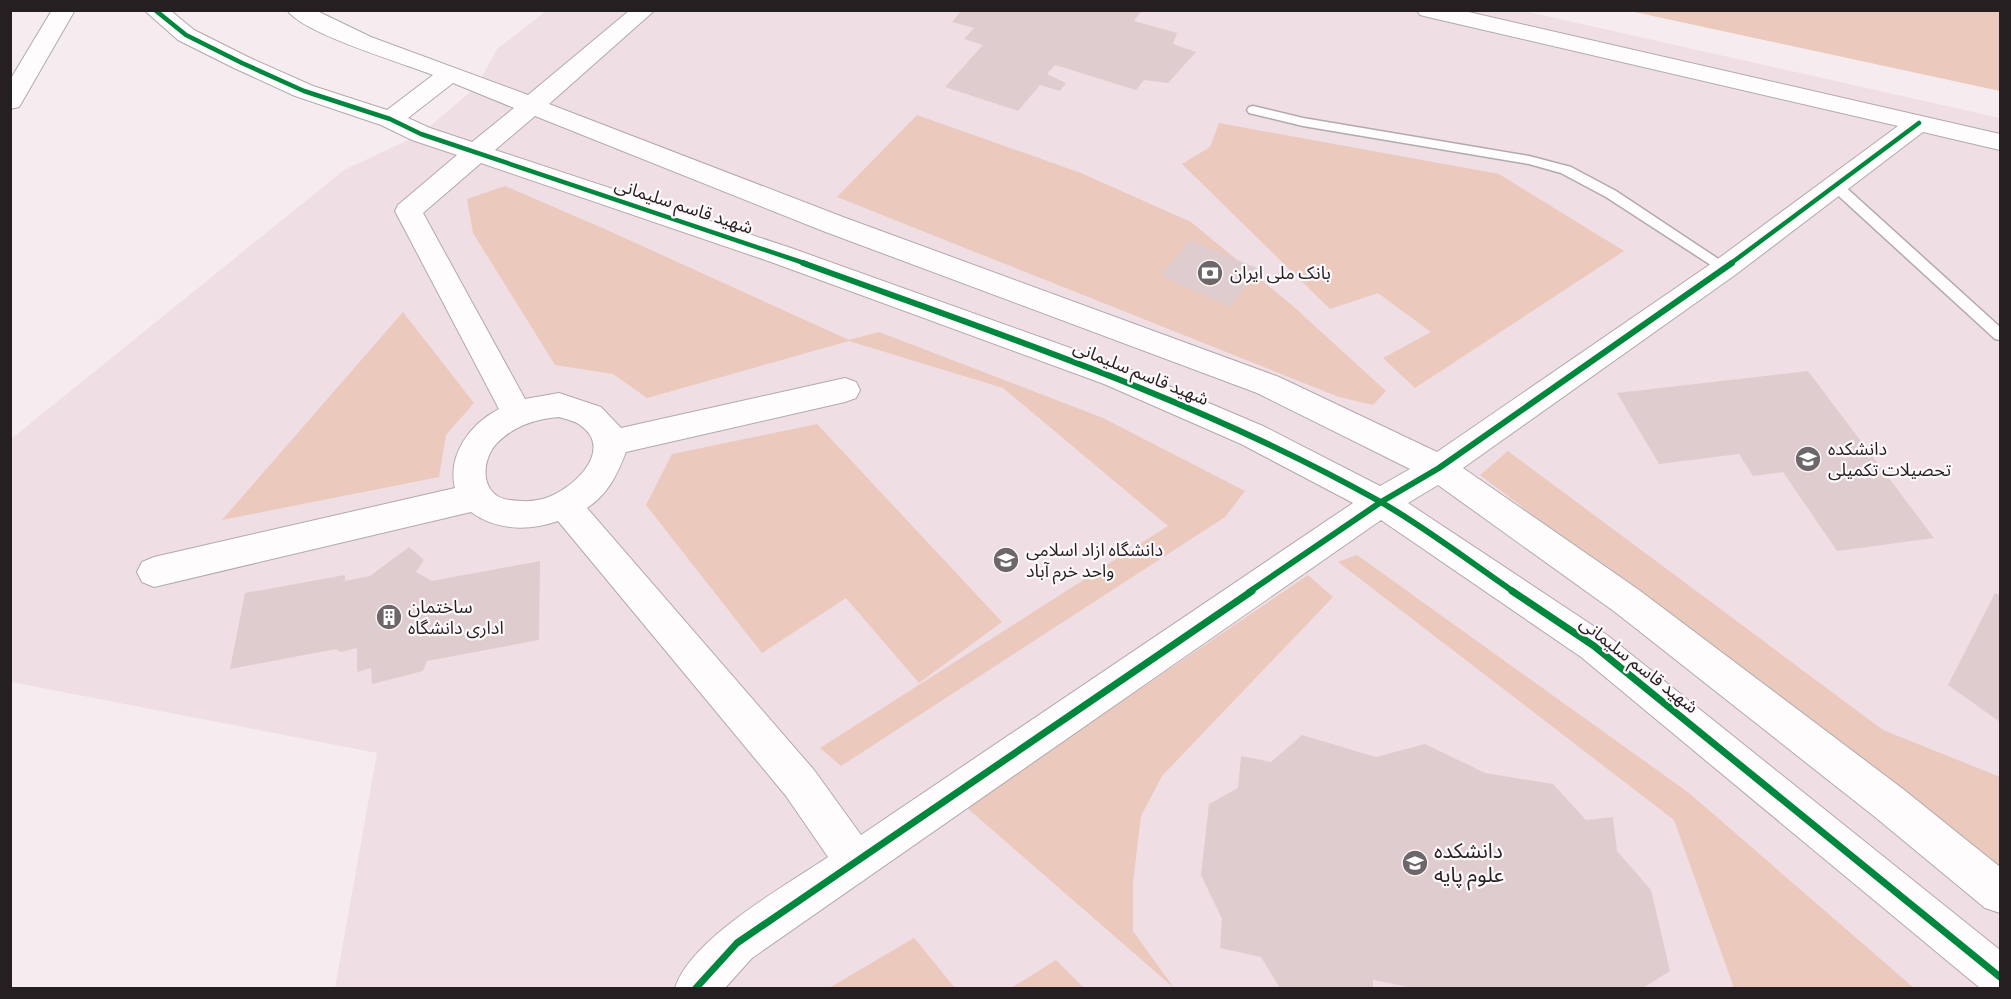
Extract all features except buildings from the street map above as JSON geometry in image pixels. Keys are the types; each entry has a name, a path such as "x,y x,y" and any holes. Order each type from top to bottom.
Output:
{"street":[{"path":"10,102 64,10"},
{"name":"شهید قاسم سلیمانی","path":"156,10 186,35 304,91 390,119 421,134 781,255 1115,376 1252,435 1380,502 1594,646 2001,977"},
{"name":"شهید قاسم سلیمانی","path":"298,10 324,27 344,35 844,228 1268,385 1439,468 1627,600 2001,893"},
{"path":"517,414 408,211 644,10"},
{"path":"1428,10 2001,142"},
{"path":"390,119 450,74"},
{"path":"696,988 737,943 1380,502 1439,468 1725,268 1919,123"},
{"path":"610,443 845,390"},
{"path":"559,405 578,408 594,416 605,428 610,443 608,460 600,478 584,494 565,506 542,514 519,516 498,512 477,497 471,489 467,473 471,455 481,439 497,424 538,407 559,405"},
{"path":"154,572 477,497"},
{"path":"565,506 800,783 855,861"}],"lane":[{"path":"1253,110 1303,122 1529,160 1566,171 1611,194 1725,268"},
{"path":"1836,186 2001,335"}],"shaded area":[{"name":"دانشگاه ازاد اسلامی واحد خرم آباد","path":"546,11 1524,11 2000,118 2000,988 335,988 377,753 11,682 11,439 344,170 421,134 477,86 497,49"},
{"path":"1630,11 2000,11 2000,91"},
{"path":"917,115 1081,173 1191,222 1294,307 1386,391 1373,405 1339,397 837,197"},
{"path":"1219,123 1499,174 1624,251 1415,388 1383,358 1431,332 1378,293 1330,309 1182,164 1210,147"},
{"path":"505,186 849,340 879,332 1103,418 1245,491 1225,517 841,766 820,748 1168,526 1003,388 849,341 647,398 613,374 555,365 473,233 467,199"},
{"path":"403,312 474,403 446,435 439,477 222,520"},
{"path":"817,424 1002,622 919,683 846,598 762,653 646,505 672,454"},
{"path":"1508,451 1883,730 2000,777 2000,869 1480,475"},
{"path":"1357,555 1689,793 1914,988 1734,988 1674,820 1338,562"},
{"path":"1308,575 1333,597 1162,776 1141,816 1133,882 1133,931 1174,988 966,807"},
{"path":"914,938 955,988 829,988"},
{"path":"1056,960 1084,988 1011,988"}],"cycle path":[{"path":"155,10 186,35 304,91 390,119 421,134 781,255 1115,376 1252,435 1381,502 1594,646 2000,977"},
{"path":"696,988 737,943 1381,502 1439,468 1725,268 1919,123"}],"place":[{"name":"بانک ملی ایران","path":"1210,273"},
{"name":"دانشکده تحصیلات تکمیلی","path":"1808,459"},
{"name":"دانشگاه ازاد اسلامی واحد خرم آباد","path":"1006,560"},
{"name":"ساختمان اداری دانشگاه","path":"389,617"},
{"name":"دانشکده علوم پایه","path":"1415,863"}]}
